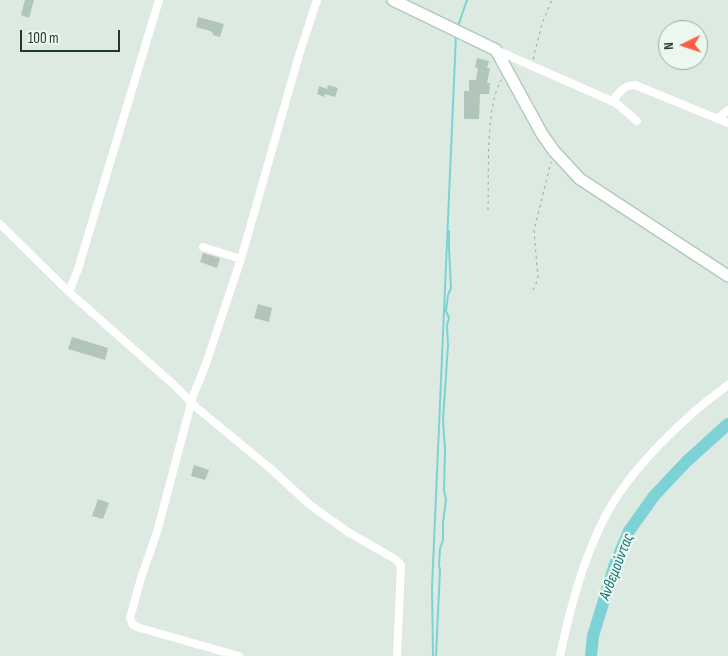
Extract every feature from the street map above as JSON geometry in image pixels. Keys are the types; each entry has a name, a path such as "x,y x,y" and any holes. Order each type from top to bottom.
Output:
{"street":[{"path":"69,292 81,260 159,0"},
{"path":"239,656 140,628 130,621 138,589 157,532 192,402 241,259 299,55 317,0"},
{"path":"393,0 496,50 613,102 621,106 638,122"},
{"path":"496,50 539,129 554,151 573,173 589,187 728,276"},
{"path":"613,102 625,87 635,85 728,123"},
{"path":"718,119 728,110"},
{"path":"0,224 69,292 174,384 197,408 271,469 317,511 399,563 401,566 401,589 397,656"},
{"path":"203,246 241,259"},
{"path":"560,656 580,578 591,547 620,491 668,438 696,411 728,385"}],"path":[{"path":"530,64 535,55 542,24 552,0"},
{"path":"488,210 490,136 494,98 500,81 509,72"},
{"path":"532,290 538,279 534,230 554,151"}],"building":[{"path":"25,0 34,0 29,18 21,15"},
{"path":"198,17 224,24 220,37 213,35 210,31 196,27"},
{"path":"477,58 489,61 487,68 490,68 487,83 490,83 489,94 480,94 479,119 464,119 464,91 469,91 469,80 476,80 478,68 475,68"},
{"path":"328,85 338,88 335,97 325,94 324,97 317,94 319,86 327,89"},
{"path":"203,253 220,258 217,268 200,262"},
{"path":"258,304 272,308 269,322 254,318"},
{"path":"72,337 108,348 105,360 68,349"},
{"path":"194,465 209,470 205,480 191,476"},
{"path":"98,499 109,503 103,519 92,516"}],"waterway":[{"path":"458,26 467,0"},
{"path":"433,656 432,588 456,35"},
{"path":"436,656 440,549 443,540 446,499 444,491 445,450 443,420 448,345 447,325 449,318 446,311 451,288 449,231"},
{"name":"Ανθεμούντας","path":"591,656 593,636 615,564 629,531 654,496 686,462 728,424"}]}
